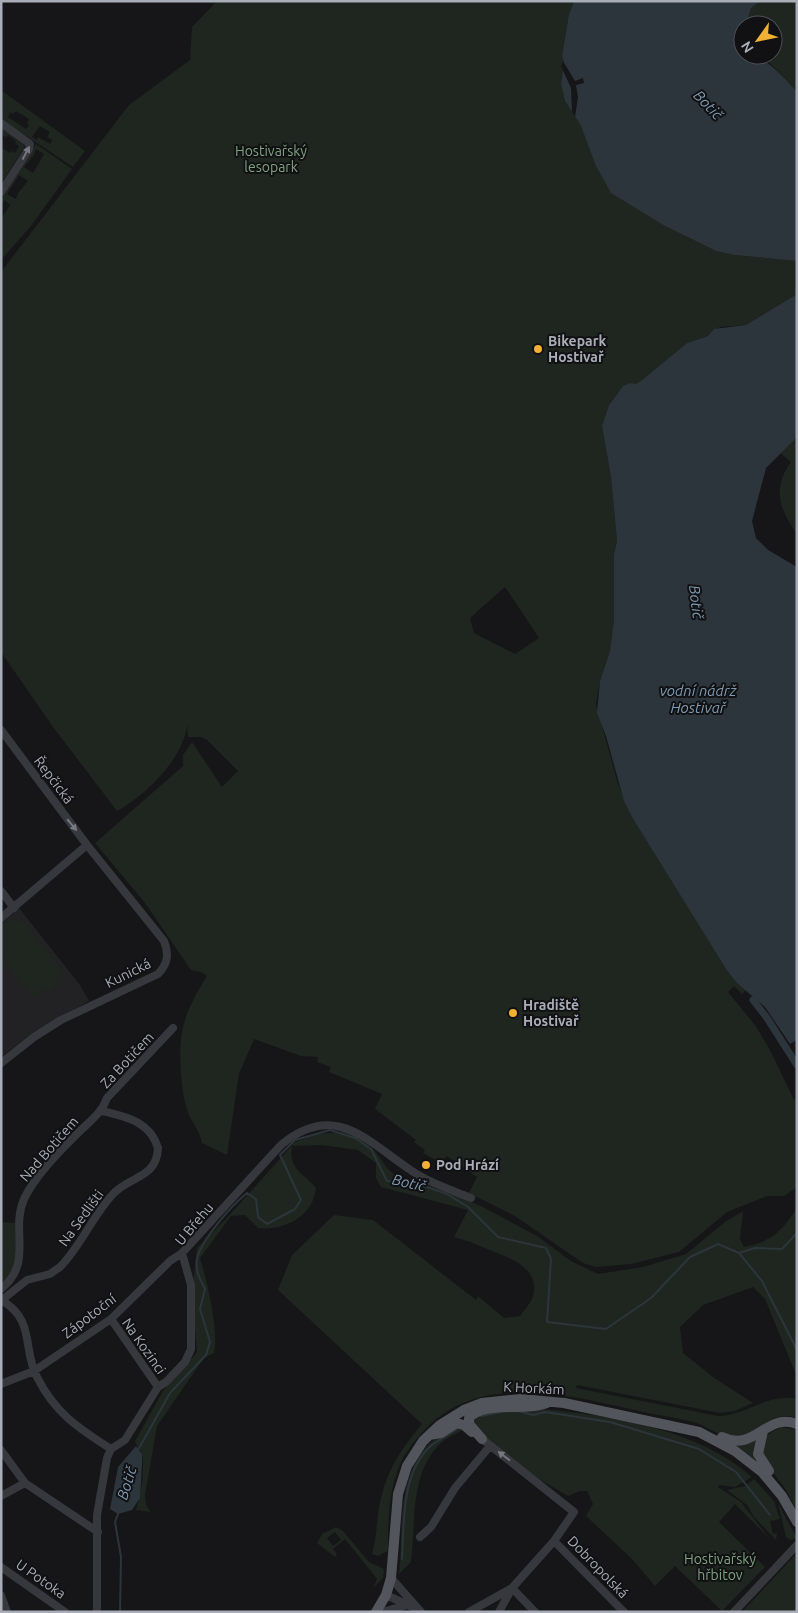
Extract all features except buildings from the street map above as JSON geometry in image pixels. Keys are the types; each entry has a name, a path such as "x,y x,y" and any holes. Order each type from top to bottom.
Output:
{"main road":[{"name":"K Horkám","path":"376,1612 386,1595 391,1578 398,1494 412,1457 428,1435 455,1414 482,1403 509,1399 550,1401 589,1407 699,1432 723,1444 750,1462 768,1478 782,1496 797,1522"},
{"path":"480,1437 468,1422 472,1414 499,1408 538,1407 550,1401"},
{"path":"699,1432 715,1434 738,1442 750,1439 778,1422 797,1424"},
{"path":"428,1435 441,1433 458,1423 480,1437"},
{"path":"763,1431 758,1454 763,1465 778,1482 782,1496"}],"street":[{"path":"1,123 30,144 30,149 1,192"},
{"name":"Řepčická","path":"1,730 86,845"},
{"path":"1,918 86,845"},
{"name":"Kunická","path":"1,1062 34,1037 61,1020 156,975 165,966 167,954 164,941 86,845"},
{"path":"1,892 14,908"},
{"name":"Za Botičem","path":"102,1111 107,1098 174,1028"},
{"name":"Na Sedlišti","path":"2,1300 27,1280 50,1274 60,1267 110,1198 126,1184 144,1175 154,1166 158,1148 152,1135 133,1119 102,1111"},
{"name":"Nad Botičem","path":"1,1289 14,1275 20,1257 19,1223 21,1208 26,1197 65,1146 102,1111"},
{"name":"U Břehu","path":"111,1449 125,1440 158,1387 166,1382 185,1362 191,1349 191,1285 182,1253 281,1145 298,1134 327,1125 363,1135 414,1172 471,1198"},
{"name":"Zápotoční","path":"1,1384 34,1371 111,1319 170,1261 182,1253"},
{"path":"2,1300 15,1310 23,1323 34,1371 61,1414 111,1449 97,1515 97,1612"},
{"name":"Na Kozinci","path":"111,1319 158,1387"},
{"path":"480,1437 574,1512 554,1541 512,1588 499,1612"},
{"path":"420,1537 431,1527 455,1488 490,1446"},
{"path":"1,1450 25,1483 98,1532"},
{"path":"1,1496 25,1483"},
{"name":"Dobropolská","path":"554,1541 624,1612"},
{"path":"734,1612 797,1545"},
{"name":"U Potoka","path":"1,1567 65,1612"},
{"path":"391,1578 420,1611"},
{"path":"469,1612 512,1588"},
{"path":"512,1588 535,1612"},
{"path":"1,1595 7,1612"},
{"path":"386,1595 420,1611"},
{"path":"382,1612 408,1605"}],"shaded area":[{"path":"19,908 80,985 89,1001 32,1033 1,1057 1,924"}],"green space":[{"name":"Hostivařský lesopark","path":"217,1 574,1 569,14 562,56 564,62 561,84 565,101 581,126 606,185 665,226 716,251 734,255 797,261 797,294 746,325 720,327 708,336 687,343 642,380 636,384 623,386 609,405 602,426 611,477 617,541 614,554 614,619 610,651 600,681 596,704 618,784 633,819 726,969 746,990 742,994 734,986 728,992 755,1025 770,1050 794,1100 797,1098 797,1187 784,1196 767,1196 727,1212 679,1252 631,1264 596,1267 583,1263 515,1216 469,1193 477,1177 447,1156 441,1163 423,1153 425,1150 414,1142 416,1140 375,1109 382,1094 329,1072 331,1067 317,1062 318,1057 301,1056 254,1039 239,1074 227,1155 202,1143 189,1115 185,1100 180,1059 184,1022 207,976 201,972 191,970 145,903 95,843 183,766 183,755 192,742 222,787 238,771 207,740 201,737 188,737 187,725 179,750 171,763 151,786 117,811 53,727 1,652 1,272 129,105 190,60 192,27","holes":["505,587 539,638 515,654 474,633 470,618"]},
{"path":"760,1 797,1 797,91 772,65 783,65 783,15 749,15 751,8"},
{"path":"1,90 85,151 73,167 1,119","holes":["16,111 29,119 27,123 29,125 26,129 8,117 11,112 13,114","40,126 50,132 47,137 52,140 50,144 38,137 37,140 32,137"]},
{"path":"1,128 25,146 1,184 1,147 10,153 12,151 15,153 19,146 8,135 6,137 1,135"},
{"path":"36,144 72,169 31,226 1,260 1,219 10,205 5,200 1,204 1,198","holes":["36,149 44,154 33,173 24,167 34,155","19,175 28,181 18,193 16,199 7,194"]},
{"path":"797,437 797,534 786,516 780,498 781,481 791,462 779,452"},
{"path":"18,920 25,923 61,969 59,980 52,989 36,991 37,993 33,997 1,957 1,926 10,921"},
{"path":"343,1132 368,1144 392,1173 404,1178 413,1179 481,1206 537,1236 571,1261 598,1274 643,1267 686,1254 725,1222 743,1211 740,1239 744,1247 753,1245 769,1239 781,1229 797,1208 797,1377 765,1299 753,1287 703,1305 680,1327 683,1353 713,1377 753,1403 735,1411 720,1413 577,1385 576,1388 718,1416 728,1415 776,1399 797,1399 797,1418 777,1417 738,1438 724,1436 689,1421 550,1394 521,1392 493,1395 467,1401 443,1414 421,1434 406,1454 400,1464 391,1494 388,1551 378,1556 372,1554 380,1501 385,1484 398,1457 422,1424 278,1290 292,1255 334,1215 373,1220 476,1300 478,1296 504,1318 520,1316 532,1299 534,1286 527,1270 512,1260 471,1242 454,1237 468,1210 381,1187 376,1178 376,1163 358,1150 321,1145 292,1146 292,1161 316,1188 314,1198 309,1207 296,1220 278,1227 258,1228 245,1215 231,1216 200,1258 214,1320 214,1353 204,1358 157,1426 145,1495 146,1505 151,1512 136,1510 141,1490 143,1468 142,1454 135,1441 163,1391 197,1352 194,1320 194,1275 197,1248 225,1220 295,1142 318,1134"},
{"path":"1,1222 15,1223 16,1255 12,1269 1,1286"},
{"name":"Hostivařský hřbitov","path":"543,1409 597,1416 653,1428 680,1436 706,1447 730,1461 752,1477 735,1487 719,1485 718,1487 741,1502 769,1538 735,1504 719,1522 765,1567 722,1611 675,1566 655,1586 632,1559 586,1516 593,1504 587,1491 580,1491 568,1496 524,1470 473,1426 470,1420 483,1412"},
{"path":"455,1426 465,1429 442,1442 431,1454 424,1468 416,1499 411,1562 399,1574 403,1508 405,1491 410,1475 417,1460 427,1446"},
{"path":"781,1427 797,1430 797,1512 784,1487 767,1464 762,1452 765,1436"},
{"path":"757,1439 755,1460 736,1445"},
{"path":"754,1479 774,1501 780,1519 770,1521 773,1534 777,1533 776,1540 754,1517 747,1505 727,1490 745,1486"},
{"path":"778,1503 797,1538 790,1540 786,1537"},
{"path":"336,1527 343,1531 369,1562 384,1569 383,1578 373,1588 377,1579 345,1539 333,1549 337,1554 335,1557 317,1543 322,1534","holes":["335,1532 341,1540 333,1546 327,1538"]},
{"path":"797,1553 797,1612 742,1612"}],"water":[{"path":"574,1 760,1 751,8 749,15 733,15 733,65 770,65 797,91 797,261 734,255 716,251 665,226 611,193 596,166 581,126 565,101 561,84 564,62 562,56 569,14"},
{"name":"vodní nádrž Hostivař","path":"797,294 797,437 766,468 752,521 756,538 768,550 797,567 797,1040 790,1044 765,1007 737,983 726,969 633,819 624,801 606,736 597,713 600,681 610,651 614,619 614,554 617,541 611,477 602,426 609,405 623,386 630,383 636,384 642,380 687,343 708,336 714,329 746,325"},
{"path":"136,1446 142,1454 140,1498 132,1510 118,1514 110,1509 118,1467"}],"pier":[{"path":"563,61 575,81 583,78 584,83 576,85 578,97 575,117 572,112 571,88 561,66"}],"waterway":[{"path":"753,1000 767,1018 797,1065"},
{"name":"Botič","path":"138,1450 170,1393 206,1355 210,1342 200,1309 205,1289 198,1275 197,1267 197,1259 204,1242 218,1223 247,1193 256,1199 258,1217 267,1224 295,1209 301,1200 280,1155 295,1140 330,1130 355,1138 371,1149 387,1181 418,1184 447,1194 468,1207 498,1237 546,1248 551,1259 547,1322 606,1329 651,1298 690,1257 718,1244 739,1253 755,1248 782,1249 797,1233"},
{"path":"739,1253 762,1281 797,1350"},
{"path":"518,1411 533,1415 545,1412 610,1422 699,1449 736,1472 770,1515"},
{"path":"481,1416 501,1412"},
{"path":"402,1559 404,1514 409,1483 422,1456 432,1445 458,1428"},
{"name":"Botič","path":"118,1514 115,1522 121,1557 120,1612"}],"place":[{"name":"Bikepark Hostivař","path":"538,349"},
{"name":"Hradiště Hostivař","path":"513,1013"},
{"name":"Pod Hrází","path":"426,1165"}]}
